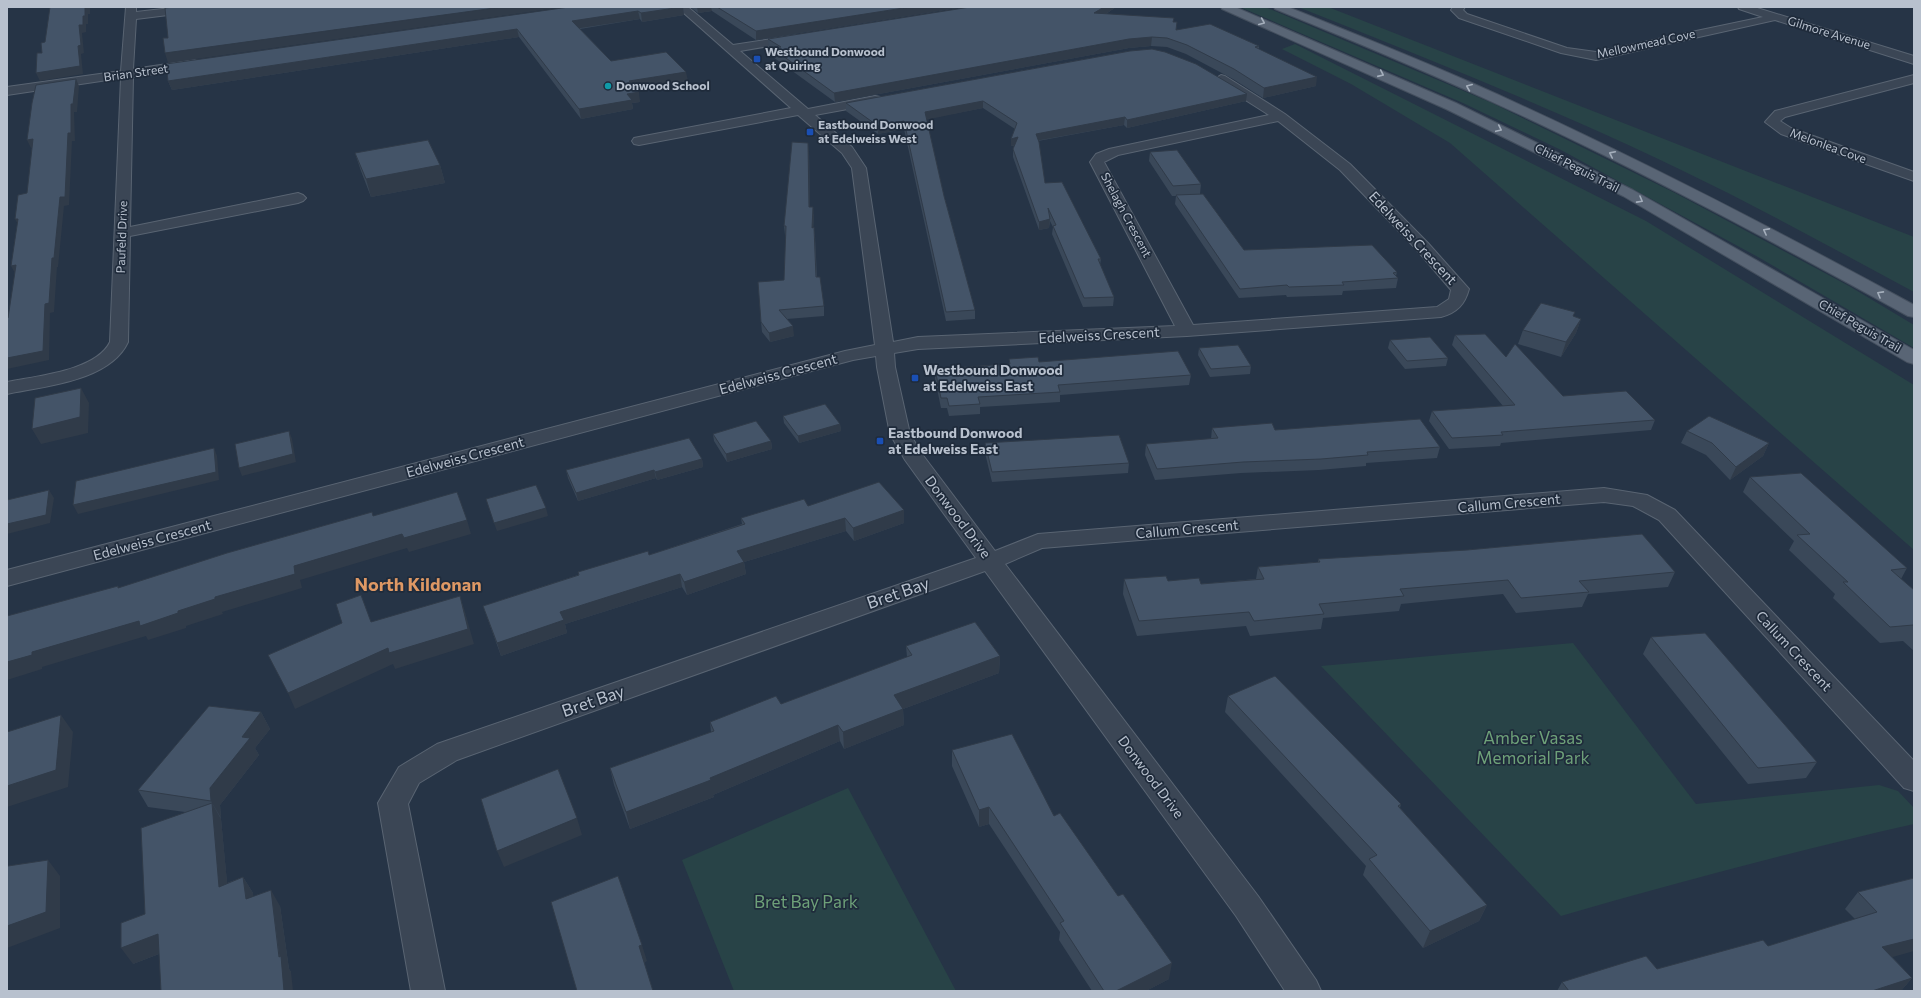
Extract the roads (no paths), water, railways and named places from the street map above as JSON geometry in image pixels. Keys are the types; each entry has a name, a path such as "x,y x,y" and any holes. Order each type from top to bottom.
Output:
{"main road":[{"name":"Chief Peguis Trail","path":"1226,7 1451,106 1628,193 1914,358"},
{"name":"Chief Peguis Trail","path":"1279,7 1422,66 1564,130 1741,218 1914,312"}],"street":[{"path":"131,12 208,7"},
{"name":"Donwood Drive","path":"682,7 847,150 859,168 885,350 886,367 900,434 912,456 1247,906 1304,991"},
{"name":"Mellowmead Cove","path":"1460,7 1456,10 1464,16 1565,52 1596,56 1776,17"},
{"name":"Gilmore Avenue","path":"1743,7 1914,60"},
{"name":"Paufeld Drive","path":"7,388 84,370 106,360 116,350 119,342 127,74 131,12"},
{"path":"730,49 812,36"},
{"name":"Brian Street","path":"7,91 205,63"},
{"name":"Edelweiss Crescent","path":"7,578 844,357 918,343 1187,331 1441,312 1457,301 1460,289 1422,246 1345,168 1280,117 1228,83 1208,72"},
{"name":"Melonlea Cove","path":"1914,79 1780,114 1772,122 1786,131 1914,177"},
{"path":"639,141 888,98"},
{"name":"Shelagh Crescent","path":"1187,331 1097,162 1101,157 1114,152 1280,117"},
{"path":"123,233 298,198"},
{"name":"Callum Crescent","path":"991,561 1038,541 1604,495 1639,500 1667,515 1914,780"},
{"name":"Bret Bay","path":"428,991 393,803 409,775 447,752 991,561"}],"place":[{"name":"Westbound Donwood at Quiring","path":"757,59"},
{"name":"Donwood School","path":"608,86"},
{"name":"Eastbound Donwood at Edelweiss West","path":"810,132"},
{"name":"Westbound Donwood at Edelweiss East","path":"915,378"},
{"name":"Eastbound Donwood at Edelweiss East","path":"880,441"}],"district":[{"name":"North Kildonan","path":"418,585"}],"park label":[{"name":"Amber Vasas Memorial Park","path":"1533,748"},
{"name":"Bret Bay Park","path":"806,902"}]}
